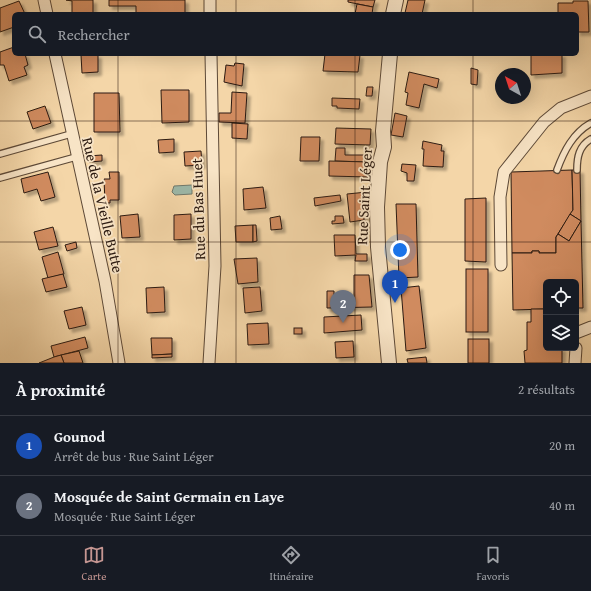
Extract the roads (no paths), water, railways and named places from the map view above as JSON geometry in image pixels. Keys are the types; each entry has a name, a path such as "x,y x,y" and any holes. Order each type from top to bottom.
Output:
{"street":[{"path":"44,0 46,12"},
{"path":"210,0 210,12"},
{"path":"393,12 396,0"},
{"name":"Rue de la Vieille Butte","path":"55,56 76,157 105,281 119,363"},
{"name":"Rue du Bas Huet","path":"209,363 215,266 210,56"},
{"name":"Rue Saint Léger","path":"389,363 378,247 377,208 380,162 384,147 383,131 390,56"},
{"path":"501,265 500,197 504,172 544,122 561,108 591,96"},
{"path":"579,332 591,327"},
{"path":"575,363 576,351"}],"lane":[{"path":"557,170 563,155 578,131 591,123"},
{"path":"0,154 71,134"},
{"path":"576,170 579,152 586,142 591,139"},
{"path":"0,178 76,157"}],"place":[{"name":"Gounod","path":"395,303"},
{"name":"Mosquée de Saint Germain en Laye","path":"343,323"}]}
